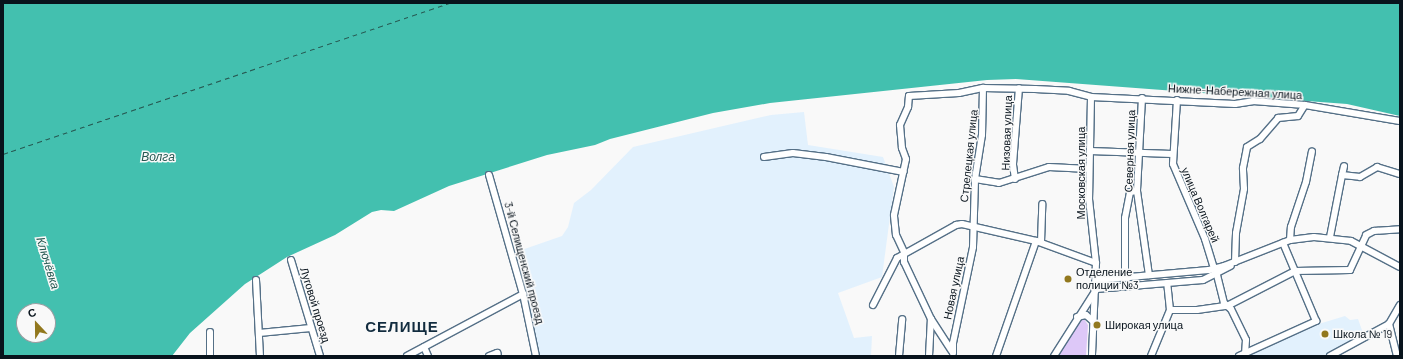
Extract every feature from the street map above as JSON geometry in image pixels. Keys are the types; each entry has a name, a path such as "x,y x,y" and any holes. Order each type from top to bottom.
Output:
{"street":[{"name":"Нижне-Набережная улица","path":"904,172 906,159 902,148 900,126 908,107 909,96 959,93 983,88 1019,88 1068,91 1091,97 1305,106 1400,121"},
{"name":"Стрелецкая улица","path":"973,226 974,179 982,135 983,88"},
{"name":"Низовая улица","path":"1015,179 1014,157 1019,88"},
{"name":"Московская улица","path":"1091,97 1089,199 1096,263 1092,356"},
{"name":"Северная улица","path":"1142,98 1137,191 1149,275"},
{"name":"улица Волгарей","path":"1177,100 1172,154 1175,172 1205,239 1214,268"},
{"path":"1235,262 1236,232 1244,189 1242,168 1247,147 1260,139 1278,118 1284,116 1298,116 1305,106"},
{"path":"1090,151 1138,151 1172,154"},
{"path":"1290,240 1291,226 1306,182 1312,152"},
{"path":"764,157 793,154 826,157 904,172 894,215 896,235 904,252 904,262 931,318 954,354"},
{"path":"1330,237 1344,166"},
{"path":"974,179 999,182 1015,179 1049,168 1089,169"},
{"path":"1342,175 1360,176 1377,168 1400,174"},
{"name":"3-й Селищенский проезд","path":"488,175 523,294 536,356"},
{"path":"1125,278 1126,212 1130,192 1137,191"},
{"path":"996,356 1038,241 1042,204"},
{"path":"873,305 892,264 904,252 956,225 973,226 1038,241 1096,263"},
{"name":"Новая улица","path":"954,354 954,338 973,247 973,226"},
{"path":"1170,310 1197,310 1227,306 1295,271 1350,270 1360,245 1370,232 1400,229"},
{"path":"1096,280 1214,268 1235,262 1290,240 1330,237 1360,245 1400,267"},
{"path":"1239,356 1316,321 1283,243"},
{"name":"Луговой проезд","path":"291,260 320,356"},
{"path":"1054,356 1077,317 1096,289 1203,280 1217,275 1235,262"},
{"path":"1217,275 1227,306 1239,322 1246,340 1245,353"},
{"path":"256,280 260,356"},
{"path":"1151,356 1170,310 1167,283"},
{"path":"407,356 523,294"},
{"path":"1330,356 1389,324 1400,305"},
{"path":"1077,317 1086,315 1094,323"},
{"path":"929,356 931,318"},
{"path":"899,356 902,319"},
{"path":"1389,324 1397,356"},
{"path":"259,333 311,328"},
{"path":"210,332 210,356"},
{"path":"424,347 428,356"},
{"path":"489,356 498,354"}],"shaded area":[{"path":"804,112 808,145 883,157 894,187 882,277 838,293 854,338 872,336 871,356 538,356 513,253 562,236 568,227 574,203 591,190 633,147 771,115"},
{"name":"Школа № 19","path":"1345,316 1350,320 1358,319 1363,333 1356,336 1357,339 1325,355 1245,356 1312,326"},
{"path":"1084,319 1088,325 1086,356 1058,356 1078,322"}],"water":[{"name":"Волга","path":"3,3 1400,3 1400,116 1347,104 1016,79 987,80 770,103 713,113 610,139 595,145 547,155 449,186 394,211 381,210 372,212 335,235 287,257 245,284 190,333 172,356 3,356"}],"ferry route":[{"path":"3,154 450,3"}],"place":[{"name":"Отделение полиции №3","path":"1068,279"},
{"name":"Широкая улица","path":"1097,325"},
{"name":"Школа № 19","path":"1325,334"}],"district":[{"name":"СЕЛИЩЕ","path":"402,327"}],"water label":[{"name":"Ключёвка","path":"48,263"}]}
